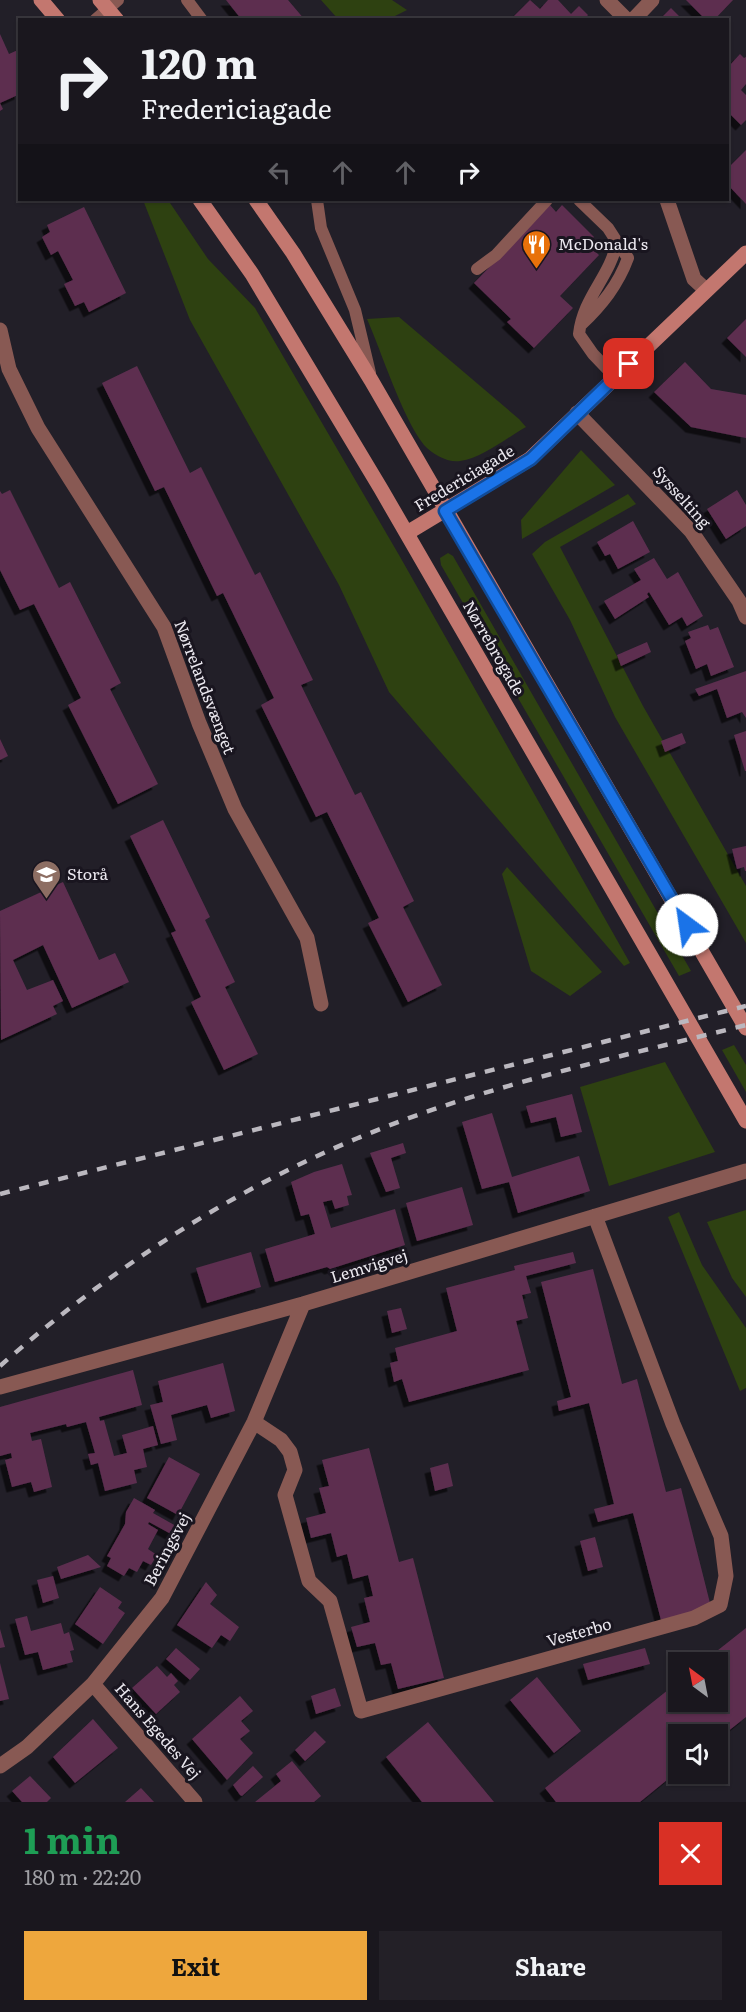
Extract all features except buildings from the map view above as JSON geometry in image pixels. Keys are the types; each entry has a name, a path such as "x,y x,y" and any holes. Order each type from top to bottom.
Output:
{"street":[{"path":"41,0 56,18"},
{"path":"607,0 625,18"},
{"path":"635,18 652,0"},
{"name":"Nørrebrogade","path":"201,201 252,274 407,533 746,1121"},
{"name":"Nørrebrogade","path":"257,201 293,253 371,380 746,1028"},
{"path":"667,201 694,279 706,290"},
{"name":"Fredericiagade","path":"407,533 531,459 577,412 746,253"},
{"name":"Nørrelandsvænget","path":"0,330 9,369 38,428 164,627 199,723 235,808 307,938 321,1004"},
{"name":"Sysselting","path":"577,412 691,531 739,601 746,617"},
{"name":"Lemvigvej","path":"0,1387 303,1304 746,1171"},
{"name":"Vesterbo","path":"254,1422 281,1440 290,1452 295,1470 285,1495 309,1581 330,1601 361,1711 694,1618 720,1605 726,1576 721,1536 673,1424 595,1216"},
{"name":"Beringsvej","path":"0,1766 27,1747 93,1684 162,1598 254,1422 303,1304"},
{"name":"Hans Egedes Vej","path":"93,1684 195,1802"}],"lane":[{"path":"187,0 200,18"},
{"path":"97,18 111,7"},
{"path":"317,201 321,228 356,310 371,380"},
{"path":"477,269 496,255 546,201"},
{"path":"580,201 608,228 617,243 614,259 586,303 579,334 593,354 615,376"}],"green space":[{"path":"321,0 392,0 407,10 391,18 337,18"},
{"path":"143,201 169,201 208,259 255,308 399,555 630,963 624,966 389,692 339,585 190,320"},
{"path":"399,317 526,427 486,452 460,461 445,459 427,448 408,418 367,319"},
{"path":"581,450 615,485 522,539 521,520"},
{"path":"628,494 636,504 560,547 643,706 746,886 746,943 615,717 570,620 532,554 545,542"},
{"path":"448,553 453,556 691,971 679,976 441,565 440,558"},
{"path":"507,867 602,972 570,996 531,971 502,874"},
{"path":"734,1045 746,1065 746,1092 722,1050"},
{"path":"665,1062 715,1152 609,1186 580,1087"},
{"path":"746,1210 746,1297 732,1278 707,1222"},
{"path":"679,1212 702,1265 746,1328 746,1388 740,1391 668,1217"}],"railway":[{"path":"0,1194 746,1006"},
{"path":"0,1366 41,1331 125,1267 215,1210 309,1160 405,1120 501,1088 746,1025"}],"place":[{"name":"McDonald's","path":"537,270"},
{"name":"Storå","path":"46,900"}],"route":[{"path":"629,364 531,459 445,511 687,925"}]}
